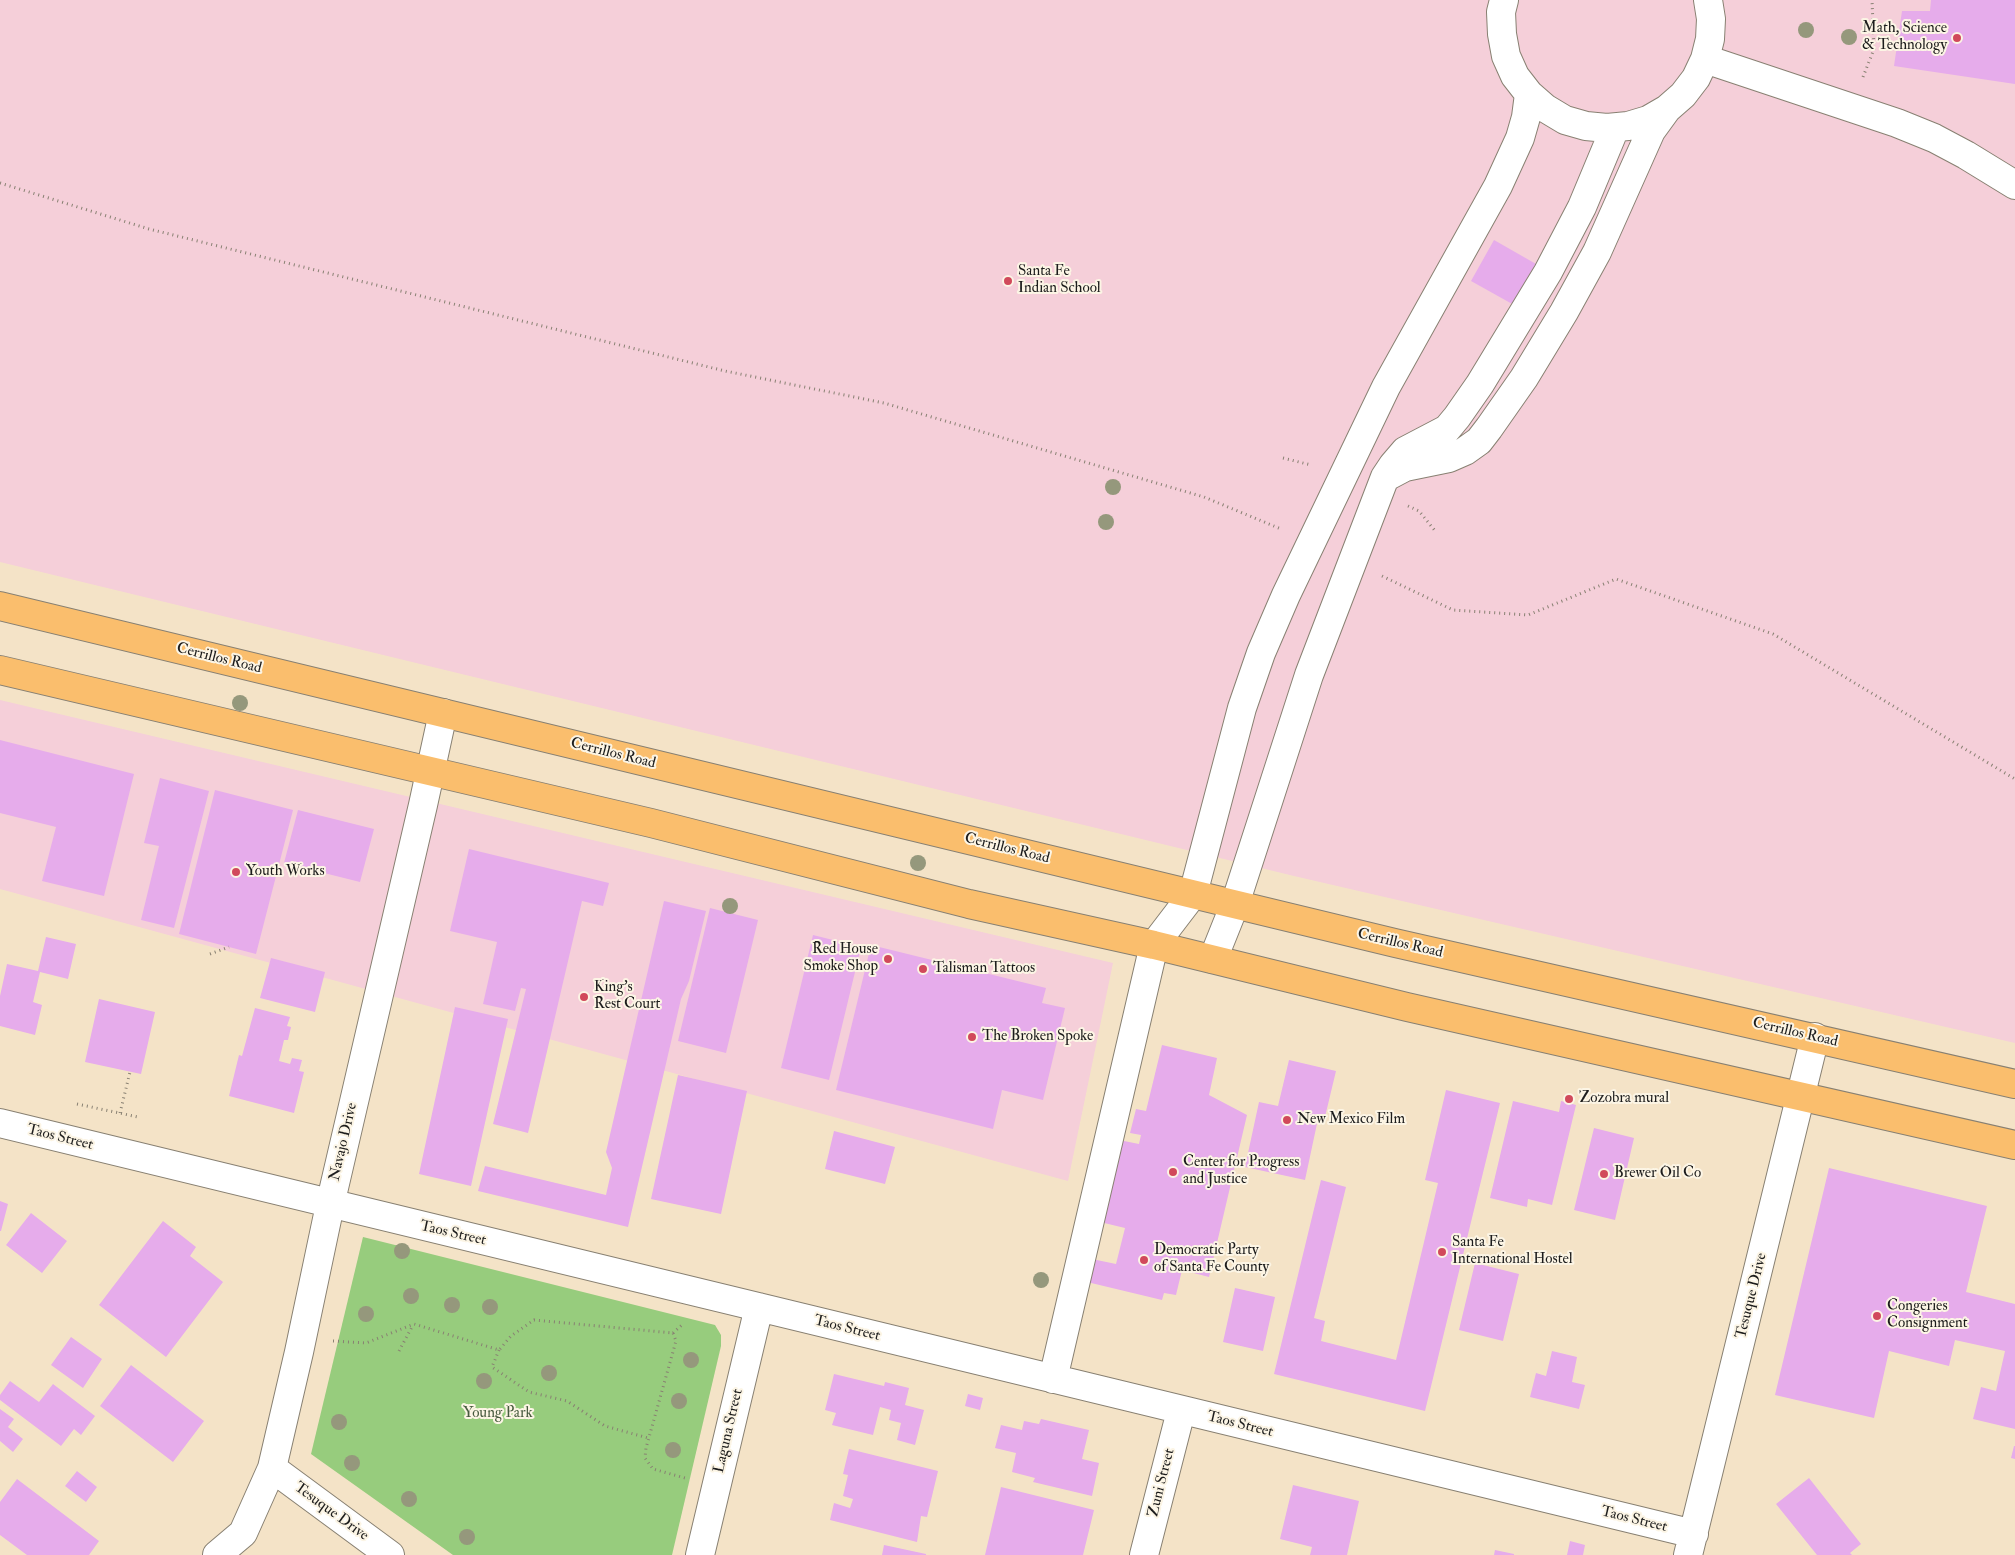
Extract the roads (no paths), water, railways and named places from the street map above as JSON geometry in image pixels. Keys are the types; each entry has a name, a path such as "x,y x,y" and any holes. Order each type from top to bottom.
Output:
{"main road":[{"name":"Cerrillos Road","path":"0,606 1414,948 1815,1037 2015,1084"},
{"path":"0,670 651,823 969,904 1213,959 1407,1008 2015,1145"}],"street":[{"path":"1504,0 1501,12 1506,56 1515,76 1529,94 1545,108 1565,120 1586,126 1615,128 1648,120 1667,109 1683,95 1696,78 1705,59 1711,26 1708,0"},
{"path":"1705,59 1852,107 1934,138 2015,185"},
{"path":"1053,1379 1154,945 1193,894 1248,690 1264,647 1311,543 1390,379 1498,186 1520,138 1526,117 1529,94"},
{"path":"1385,477 1405,467 1449,458 1465,451 1479,441 1489,428 1524,378 1564,312 1597,252 1651,131 1667,109"},
{"path":"1213,959 1235,904 1309,675 1385,477 1405,451 1447,428 1480,384 1548,272 1582,207 1615,128"},
{"name":"Navajo Drive","path":"217,1555 243,1533 272,1468 330,1205 431,772 443,713"},
{"name":"Tesuque Drive","path":"1691,1545 1815,1037"},
{"name":"Taos Street","path":"0,1123 330,1205 1053,1379 1691,1545"},
{"name":"Laguna Street","path":"700,1555 759,1308"},
{"name":"Zuni Street","path":"1144,1555 1180,1411"},
{"name":"Tesuque Drive","path":"272,1468 390,1555"}],"place":[{"name":"Math, Science & Technology","path":"1957,38"},
{"name":"Santa Fe Indian School","path":"1008,281"},
{"name":"Youth Works","path":"236,872"},
{"name":"Red House Smoke Shop","path":"888,959"},
{"name":"Talisman Tattoos","path":"923,969"},
{"name":"King's Rest Court","path":"584,997"},
{"name":"The Broken Spoke","path":"972,1037"},
{"name":"Zozobra mural","path":"1569,1099"},
{"name":"New Mexico Film","path":"1287,1120"},
{"name":"Center for Progress and Justice","path":"1173,1172"},
{"name":"Brewer Oil Co","path":"1604,1174"},
{"name":"Santa Fe International Hostel","path":"1442,1252"},
{"name":"Democratic Party of Santa Fe County","path":"1144,1260"},
{"name":"Congeries Consignment","path":"1877,1316"}],"park label":[{"name":"Young Park","path":"498,1414"}]}
